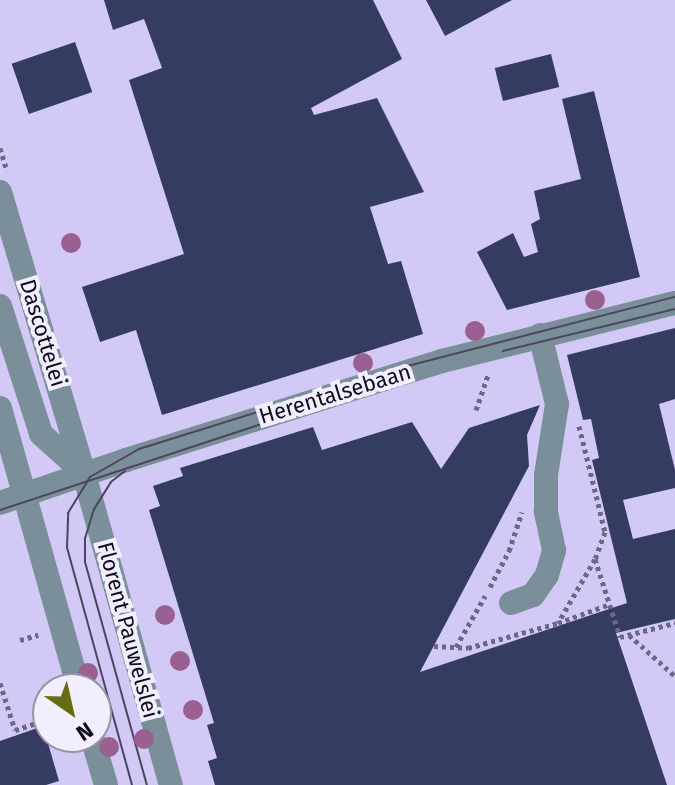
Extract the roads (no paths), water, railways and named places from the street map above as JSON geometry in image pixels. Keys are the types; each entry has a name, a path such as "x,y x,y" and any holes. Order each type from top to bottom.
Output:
{"street":[{"name":"Dascottelei","path":"0,192 84,474"},
{"name":"Herentalsebaan","path":"0,503 483,350 675,303"},
{"path":"0,306 41,434 84,474"},
{"path":"511,603 533,595 547,575 554,550 546,511 547,467 557,404 540,335"},
{"path":"0,408 75,673"},
{"path":"25,494 41,434"},
{"name":"Florent Pauwelslei","path":"84,474 171,785"},
{"path":"97,753 106,785"}],"tram line":[{"path":"132,785 67,548 68,513 90,477 139,449 392,370 675,297"},
{"path":"503,351 675,309"},
{"path":"0,510 334,400"},
{"path":"125,471 111,482 94,509 85,538 85,562 147,785"}]}
